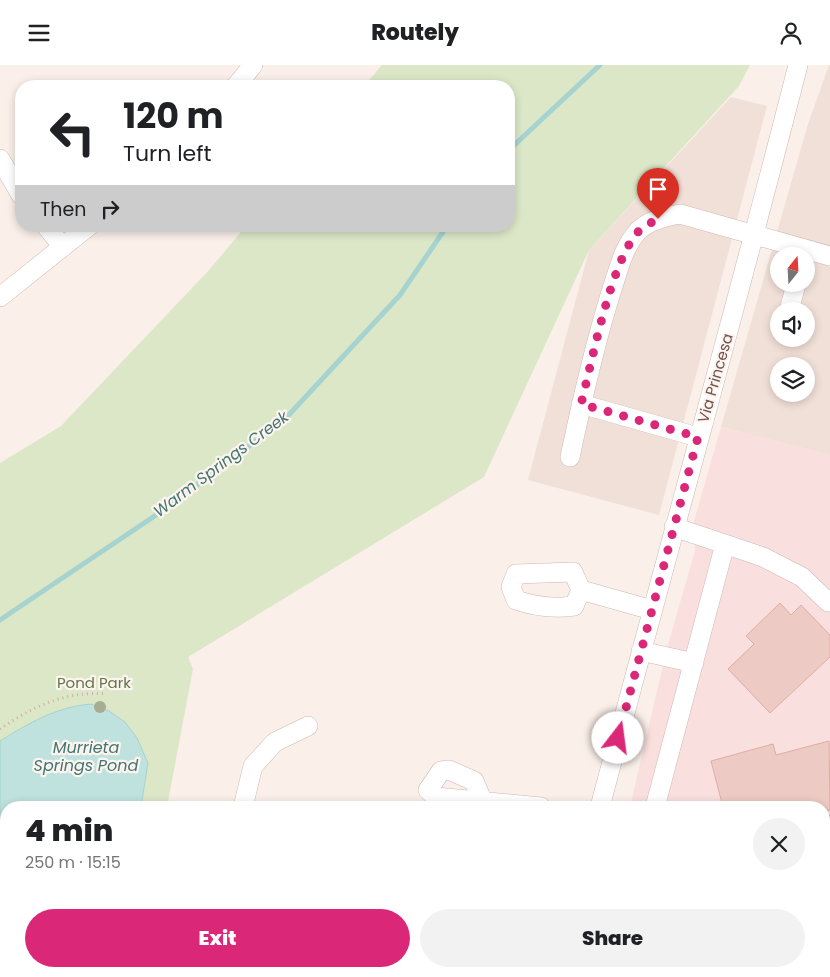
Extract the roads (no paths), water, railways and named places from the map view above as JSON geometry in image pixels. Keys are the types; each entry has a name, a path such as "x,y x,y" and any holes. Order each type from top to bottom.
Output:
{"street":[{"path":"241,80 252,65"},
{"name":"Via Princesa","path":"602,801 698,437 755,235 798,65"},
{"path":"0,159 15,185"},
{"path":"570,457 581,404 605,311 624,253 638,231 658,219 680,214 755,235 788,247"},
{"path":"51,232 63,247"},
{"path":"0,297 82,232"},
{"path":"815,254 830,256"},
{"path":"581,404 698,437"},
{"path":"674,527 763,557 802,577 829,602"},
{"path":"657,801 725,544"},
{"path":"581,590 652,610"},
{"path":"641,651 694,663"},
{"path":"244,801 253,766 275,742 308,726"}],"water":[{"name":"Murrieta Springs Pond","path":"91,704 109,711 125,722 137,738 148,763 142,801 0,801 0,741 32,722 54,712"}],"waterway":[{"name":"Warm Springs Creek","path":"515,144 600,65"},
{"name":"Warm Springs Creek","path":"0,620 165,509 285,419 400,295 443,232"}],"park label":[{"name":"Pond Park","path":"94,682"}]}
